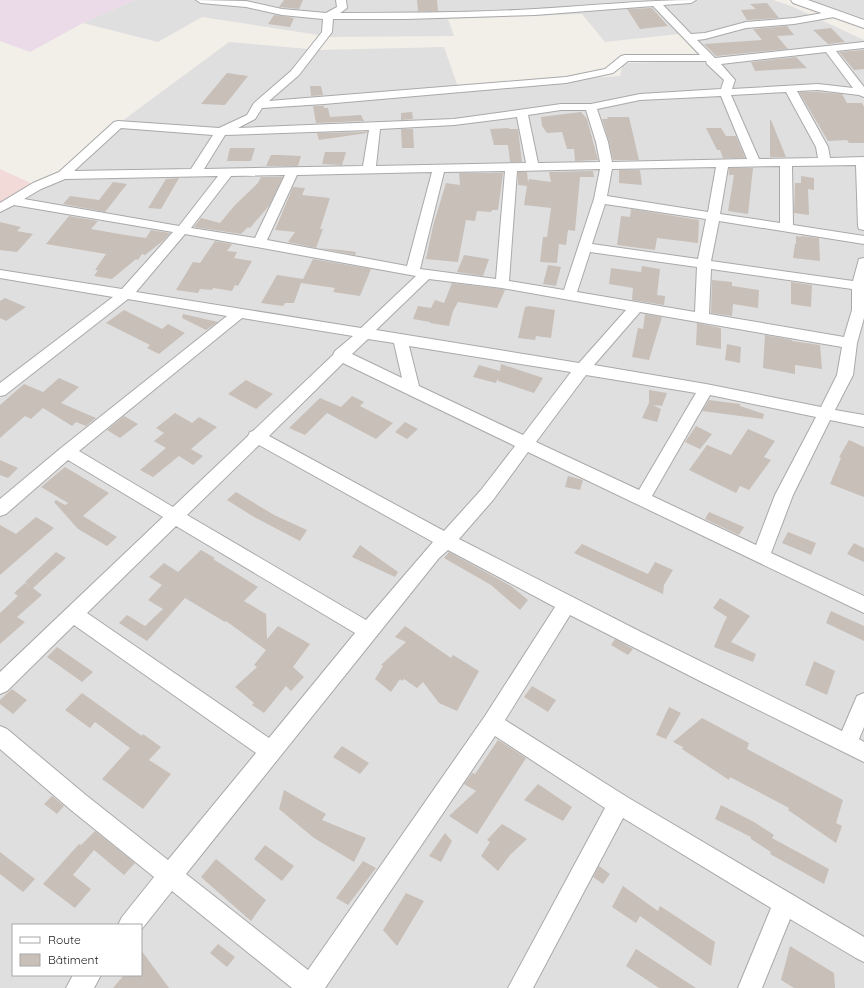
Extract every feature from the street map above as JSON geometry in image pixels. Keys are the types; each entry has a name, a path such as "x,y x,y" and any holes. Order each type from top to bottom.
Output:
{"street":[{"path":"201,0 246,4 282,12 328,16 406,16 547,11 691,0"},
{"path":"328,16 342,8 340,0"},
{"path":"542,0 547,11"},
{"path":"797,0 864,24"},
{"path":"654,2 730,80 725,93 755,163"},
{"path":"688,37 705,36 746,25 794,21 834,14"},
{"path":"195,173 221,132 251,117 258,105 295,73 327,32 328,16"},
{"path":"258,105 324,101 566,80 609,72 625,58 709,60 830,50 864,45"},
{"path":"830,50 863,92"},
{"path":"6,205 37,186 64,175 118,124 221,132 375,126 454,122 561,107 591,107 640,97 818,87 863,92"},
{"path":"790,89 822,147 825,162"},
{"path":"569,295 600,199 607,166 602,142 591,107"},
{"path":"522,112 533,167"},
{"path":"369,170 375,126"},
{"path":"64,175 863,161 864,226"},
{"path":"786,162 787,228"},
{"path":"702,318 704,264 723,164"},
{"path":"502,284 511,167"},
{"path":"0,685 175,517 256,436 363,333 420,272 439,168"},
{"path":"258,243 292,171"},
{"path":"0,391 126,294 182,230 228,172"},
{"path":"600,199 864,240"},
{"path":"6,205 182,230 420,272 569,295 850,343"},
{"path":"585,247 859,286"},
{"path":"761,556 784,495 845,375 850,343 861,311 859,286 864,262"},
{"path":"0,285 6,275 706,389 864,421"},
{"path":"131,924 368,631 433,553 487,496 525,443 582,369 636,307"},
{"path":"0,509 67,452 239,313"},
{"path":"400,339 412,389"},
{"path":"340,355 864,605"},
{"path":"642,499 706,389"},
{"path":"256,436 446,541 567,604 855,748 864,702"},
{"path":"67,452 368,631"},
{"path":"0,736 79,803 311,988 492,723 567,604"},
{"path":"73,614 270,751"},
{"path":"492,723 619,804 864,950"},
{"path":"520,988 619,804"},
{"path":"750,988 785,903"},
{"path":"78,988 88,976"}],"shaded area":[{"path":"0,0 135,0 83,23 30,52 0,41"},
{"path":"135,0 773,0 791,6 864,40 864,988 0,988 0,208 63,175 118,124 229,42 320,50 444,47 458,87 620,76 623,63 704,61 679,34 605,42 582,14 448,19 454,36 331,37 202,17 158,42 83,23"},
{"path":"801,0 864,0 864,22"},
{"path":"0,169 37,186 0,208"}],"building":[{"path":"284,0 303,0 299,9 279,7"},
{"path":"417,0 437,0 438,11 418,11"},
{"path":"767,3 779,18 747,20 741,10 756,9 750,4"},
{"path":"652,8 668,26 640,29 627,9"},
{"path":"274,15 294,18 290,27 268,24"},
{"path":"787,26 794,35 777,36 788,49 716,56 704,44 762,40 753,29"},
{"path":"831,28 845,42 828,44 813,30"},
{"path":"864,50 864,69 854,70 839,52"},
{"path":"796,57 807,68 755,71 751,62"},
{"path":"227,73 248,76 225,105 201,104"},
{"path":"310,86 321,86 323,95 311,96"},
{"path":"799,92 842,94 847,103 862,103 864,107 864,143 849,143 847,140 828,141"},
{"path":"313,106 324,106 324,108 328,108 330,117 361,115 364,121 316,123"},
{"path":"412,112 413,119 401,120 401,113"},
{"path":"581,112 587,119 598,160 575,161 574,149 567,149 562,132 547,133 542,126 541,117"},
{"path":"607,117 629,117 639,160 613,160 602,119 608,119"},
{"path":"771,120 786,157 770,157"},
{"path":"706,128 721,128 726,136 736,136 745,158 723,158 720,150 717,150"},
{"path":"401,129 413,129 414,148 402,148"},
{"path":"490,129 518,129 522,162 510,162 508,145 494,145"},
{"path":"367,132 319,140 317,133"},
{"path":"230,148 255,148 251,161 227,161"},
{"path":"325,152 346,152 342,165 322,164"},
{"path":"271,155 301,156 298,166 266,166"},
{"path":"729,168 753,168 748,214 728,211 734,175 729,175"},
{"path":"619,170 640,170 642,185 619,183"},
{"path":"593,171 594,177 580,177 575,231 568,230 566,245 559,244 557,263 540,262 543,237 547,237 551,208 524,205 527,186 518,185 518,172 527,172 528,182 529,179 551,182 549,172"},
{"path":"459,173 503,173 498,210 492,210 491,212 477,211 475,221 466,220 458,262 426,259 433,226 446,183 460,185"},
{"path":"801,176 814,178 814,190 808,189 809,215 794,213 795,183 801,183"},
{"path":"261,177 283,177 269,206 250,228 248,227 241,234 194,227 201,218 220,223 235,205 258,183"},
{"path":"179,178 161,209 148,208 166,179"},
{"path":"113,182 127,184 105,212 63,204 70,196 99,200"},
{"path":"293,187 305,188 302,195 330,198 320,229 323,229 316,248 288,242 295,232 275,230"},
{"path":"631,209 699,220 698,243 657,238 655,250 617,245 621,216 630,217"},
{"path":"69,216 98,221 91,229 125,235 146,238 151,230 170,233 164,240 145,255 142,254 138,260 136,259 112,279 94,276 98,270 95,270 106,254 46,244"},
{"path":"0,222 21,227 17,231 33,234 17,252 0,250"},
{"path":"796,236 819,238 820,261 793,258"},
{"path":"215,241 232,244 227,251 237,252 234,258 252,261 238,286 235,285 232,291 213,288 212,290 200,289 198,293 176,290 193,262 200,263"},
{"path":"319,248 341,250 356,252 355,255"},
{"path":"464,255 489,259 483,276 457,272"},
{"path":"313,259 371,269 360,296 333,292 335,288 301,283 294,303 285,303 283,306 261,303 277,275 303,279"},
{"path":"548,265 561,267 556,286 543,284"},
{"path":"642,266 660,269 657,295 665,296 664,305 632,300 633,288 609,284 611,268 641,272"},
{"path":"712,280 732,282 732,286 759,290 758,308 733,304 732,316 711,313"},
{"path":"791,282 812,285 811,307 791,304"},
{"path":"452,283 505,290 497,308 458,302 453,311 449,326 413,319 418,306 431,308 435,300 444,303"},
{"path":"5,298 26,307 6,321 0,318 0,301"},
{"path":"529,306 555,310 551,338 536,336 535,340 518,338 525,307"},
{"path":"124,310 162,329 168,324 185,333 159,354 147,348 150,345 106,323"},
{"path":"183,314 218,322 206,330 182,318"},
{"path":"645,314 662,317 649,360 632,357 638,328 643,329"},
{"path":"697,323 721,328 721,349 696,345"},
{"path":"765,335 820,345 822,369 795,365 795,374 763,368"},
{"path":"727,344 741,347 740,363 725,360"},
{"path":"501,364 543,378 534,393 498,381 498,378 496,383 473,377 479,365 500,371"},
{"path":"59,378 79,387 61,403 96,418 86,426 76,422 72,426 43,408 31,419 25,416 0,438 0,405 24,384 43,392"},
{"path":"246,380 273,394 256,409 228,394"},
{"path":"649,390 667,393 662,406 653,405 661,409 657,422 642,418 649,403"},
{"path":"352,396 364,402 360,406 393,423 376,439 327,413 305,435 289,428 320,398 341,407"},
{"path":"709,400 740,404 740,406 764,414 763,419 702,411"},
{"path":"175,413 192,423 199,417 217,427 191,449 203,456 193,465 179,456 153,477 140,470 166,448 154,441 164,433 156,428"},
{"path":"124,416 138,424 120,438 107,430"},
{"path":"405,422 418,429 407,439 395,432"},
{"path":"696,426 712,434 700,449 685,442"},
{"path":"748,429 775,441 764,457 771,460 749,490 740,486 736,493 689,470 707,445 731,455"},
{"path":"849,440 864,447 864,497 830,484 841,458 839,457"},
{"path":"0,460 18,468 8,478 0,475"},
{"path":"65,467 109,493 83,516 117,537 107,546 78,529 54,502 56,500 65,505 68,503 41,487"},
{"path":"568,476 583,480 580,490 565,487"},
{"path":"236,492 274,515 307,530 300,541 254,517 227,500"},
{"path":"709,512 744,527 739,535 705,519"},
{"path":"36,517 54,528 0,575 0,525 16,534"},
{"path":"788,532 816,543 811,555 782,543"},
{"path":"854,543 864,548 864,562 847,554"},
{"path":"582,544 648,574 655,562 673,570 664,585 663,594 574,553"},
{"path":"360,545 398,572 395,577 352,557"},
{"path":"201,550 258,587 244,601 266,614 267,639 278,626 310,644 293,667 304,677 291,691 286,686 264,713 252,705 254,703 235,687 257,667 254,665 266,650 226,621 225,622 185,598 147,641 119,623 127,615 145,626 163,609 148,600 162,585 149,577 164,563 178,572"},
{"path":"56,552 66,558 33,588 42,595 17,617 25,622 0,644 0,613 18,596 14,593 25,583 29,586 25,582"},
{"path":"449,552 511,586 528,600 520,610 491,585 444,558"},
{"path":"720,598 750,616 731,642 756,654 753,662 714,647 727,617 713,608"},
{"path":"831,611 864,626 864,641 826,623"},
{"path":"405,626 451,658 453,655 479,671 457,711 439,703 423,682 417,688 404,679 402,681 400,679 391,692 375,679 383,666 381,665 406,642 395,637"},
{"path":"615,639 633,649 628,655 611,645"},
{"path":"57,647 93,672 82,682 47,657"},
{"path":"814,661 835,671 827,695 805,685"},
{"path":"532,686 556,700 548,712 524,697"},
{"path":"12,689 27,700 13,714 0,704 0,700"},
{"path":"82,693 142,736 143,734 161,747 149,760 171,774 143,809 102,779 130,748 95,722 90,728 65,710"},
{"path":"669,707 681,713 666,739 656,735"},
{"path":"702,718 749,743 747,749 843,800 836,823 842,826 836,843 788,810 789,808 730,777 729,780 682,749 683,747 673,742"},
{"path":"498,740 526,758 477,834 449,816 476,791 464,784 472,773 475,774"},
{"path":"342,746 369,763 360,774 333,757"},
{"path":"538,784 572,807 563,821 524,800"},
{"path":"284,790 326,814 322,820 366,838 354,862 314,838 279,809"},
{"path":"52,796 64,806 57,814 44,804"},
{"path":"721,805 754,822 774,835 772,838 829,869 824,884 770,854 771,852 751,839 751,837 715,819"},
{"path":"502,824 527,839 510,855 498,871 481,856 490,842 487,840"},
{"path":"95,831 135,863 124,875 94,850 73,875 91,889 75,908 43,884 79,844 81,845"},
{"path":"445,833 452,841 441,862 429,856"},
{"path":"265,845 294,866 282,881 254,859"},
{"path":"0,852 35,879 23,892 0,874"},
{"path":"216,859 266,900 251,921 201,877"},
{"path":"363,861 376,868 348,905 336,898"},
{"path":"599,866 610,874 603,884 593,877"},
{"path":"623,886 658,911 660,906 715,942 711,966 640,916 636,923 612,907"},
{"path":"406,893 424,901 397,946 383,930"},
{"path":"218,944 235,957 227,967 210,953"},
{"path":"790,946 834,973 835,988 794,988 781,980"},
{"path":"636,949 696,988 659,988 626,966"},
{"path":"142,951 169,988 113,988 123,976 142,976"}]}
